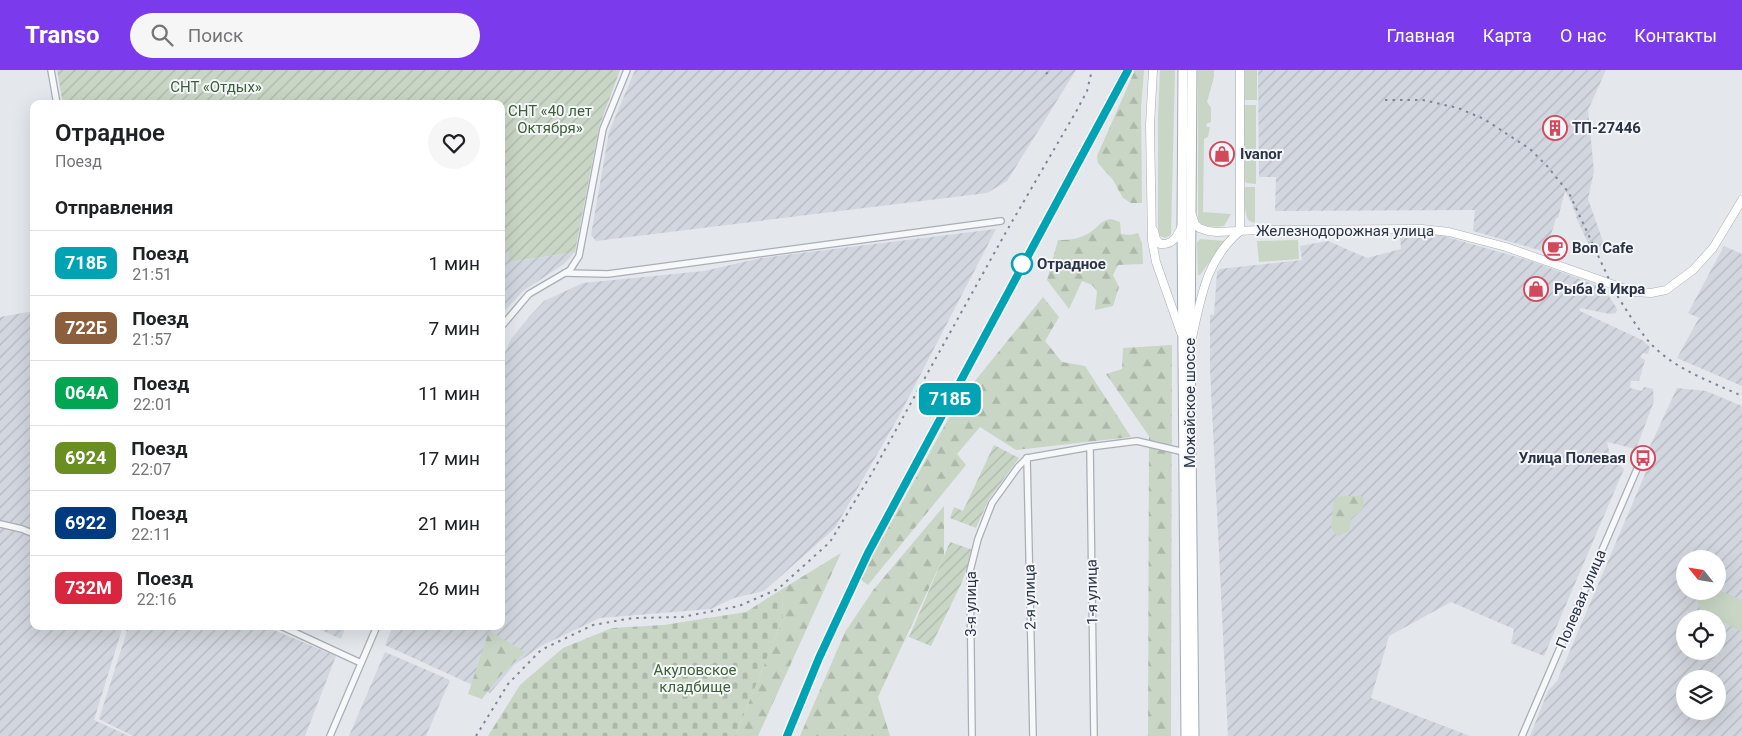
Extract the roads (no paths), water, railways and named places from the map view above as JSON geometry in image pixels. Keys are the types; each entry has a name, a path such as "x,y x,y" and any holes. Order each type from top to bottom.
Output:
{"main road":[{"name":"Можайское шоссе","path":"1183,70 1182,226 1186,736"},
{"name":"Можайское шоссе","path":"1192,70 1190,349 1194,736"}],"street":[{"path":"51,70 56,100"},
{"path":"505,322 529,294 570,270 579,256 603,129 627,70"},
{"path":"1153,70 1150,125 1152,241 1156,262 1183,340"},
{"path":"1190,349 1204,284 1215,260 1232,237 1240,231 1240,70"},
{"name":"Железнодорожная улица","path":"1190,211 1195,224 1208,231 1436,230 1506,247 1634,292 1651,294 1666,290 1693,270 1713,248 1742,200"},
{"path":"564,273 608,274 1000,221"},
{"path":"1152,224 1160,244 1168,244 1175,240 1182,226"},
{"path":"1027,458 1137,441 1184,452"},
{"name":"1-я улица","path":"1090,447 1094,736"},
{"name":"3-я улица","path":"972,736 970,571 978,539 992,503 1018,467 1027,458"},
{"name":"2-я улица","path":"1027,458 1033,736"},
{"name":"Полевая улица","path":"1522,736 1640,462"},
{"path":"0,524 30,532"},
{"path":"290,630 361,663"},
{"path":"330,736 375,630"}],"railway":[{"path":"1046,74 1050,70"},
{"path":"476,736 508,684 541,650 593,625 633,618 682,617 739,606 778,589 830,542 872,473 1006,232 1077,110 1087,91 1092,70"},
{"path":"783,736 816,656 865,550 1123,70"},
{"path":"1385,100 1423,100 1458,108 1484,119 1530,149 1569,193 1615,292 1648,341 1662,354 1684,369 1742,396"}],"train":[{"name":"718Б","path":"787,736 819,658 868,553 1128,70"}],"place":[{"name":"ТП-27446","path":"1555,128"},
{"name":"Ivanor","path":"1222,154"},
{"name":"Bon Cafe","path":"1555,248"},
{"name":"Отрадное","path":"1022,264"},
{"name":"Рыба & Икра","path":"1536,289"},
{"name":"Улица Полевая","path":"1643,458"}],"park label":[{"name":"СНТ «Отдых»","path":"216,87"},
{"name":"СНТ «40 лет Октября»","path":"550,120"},
{"name":"Акуловское кладбище","path":"695,678"}]}
